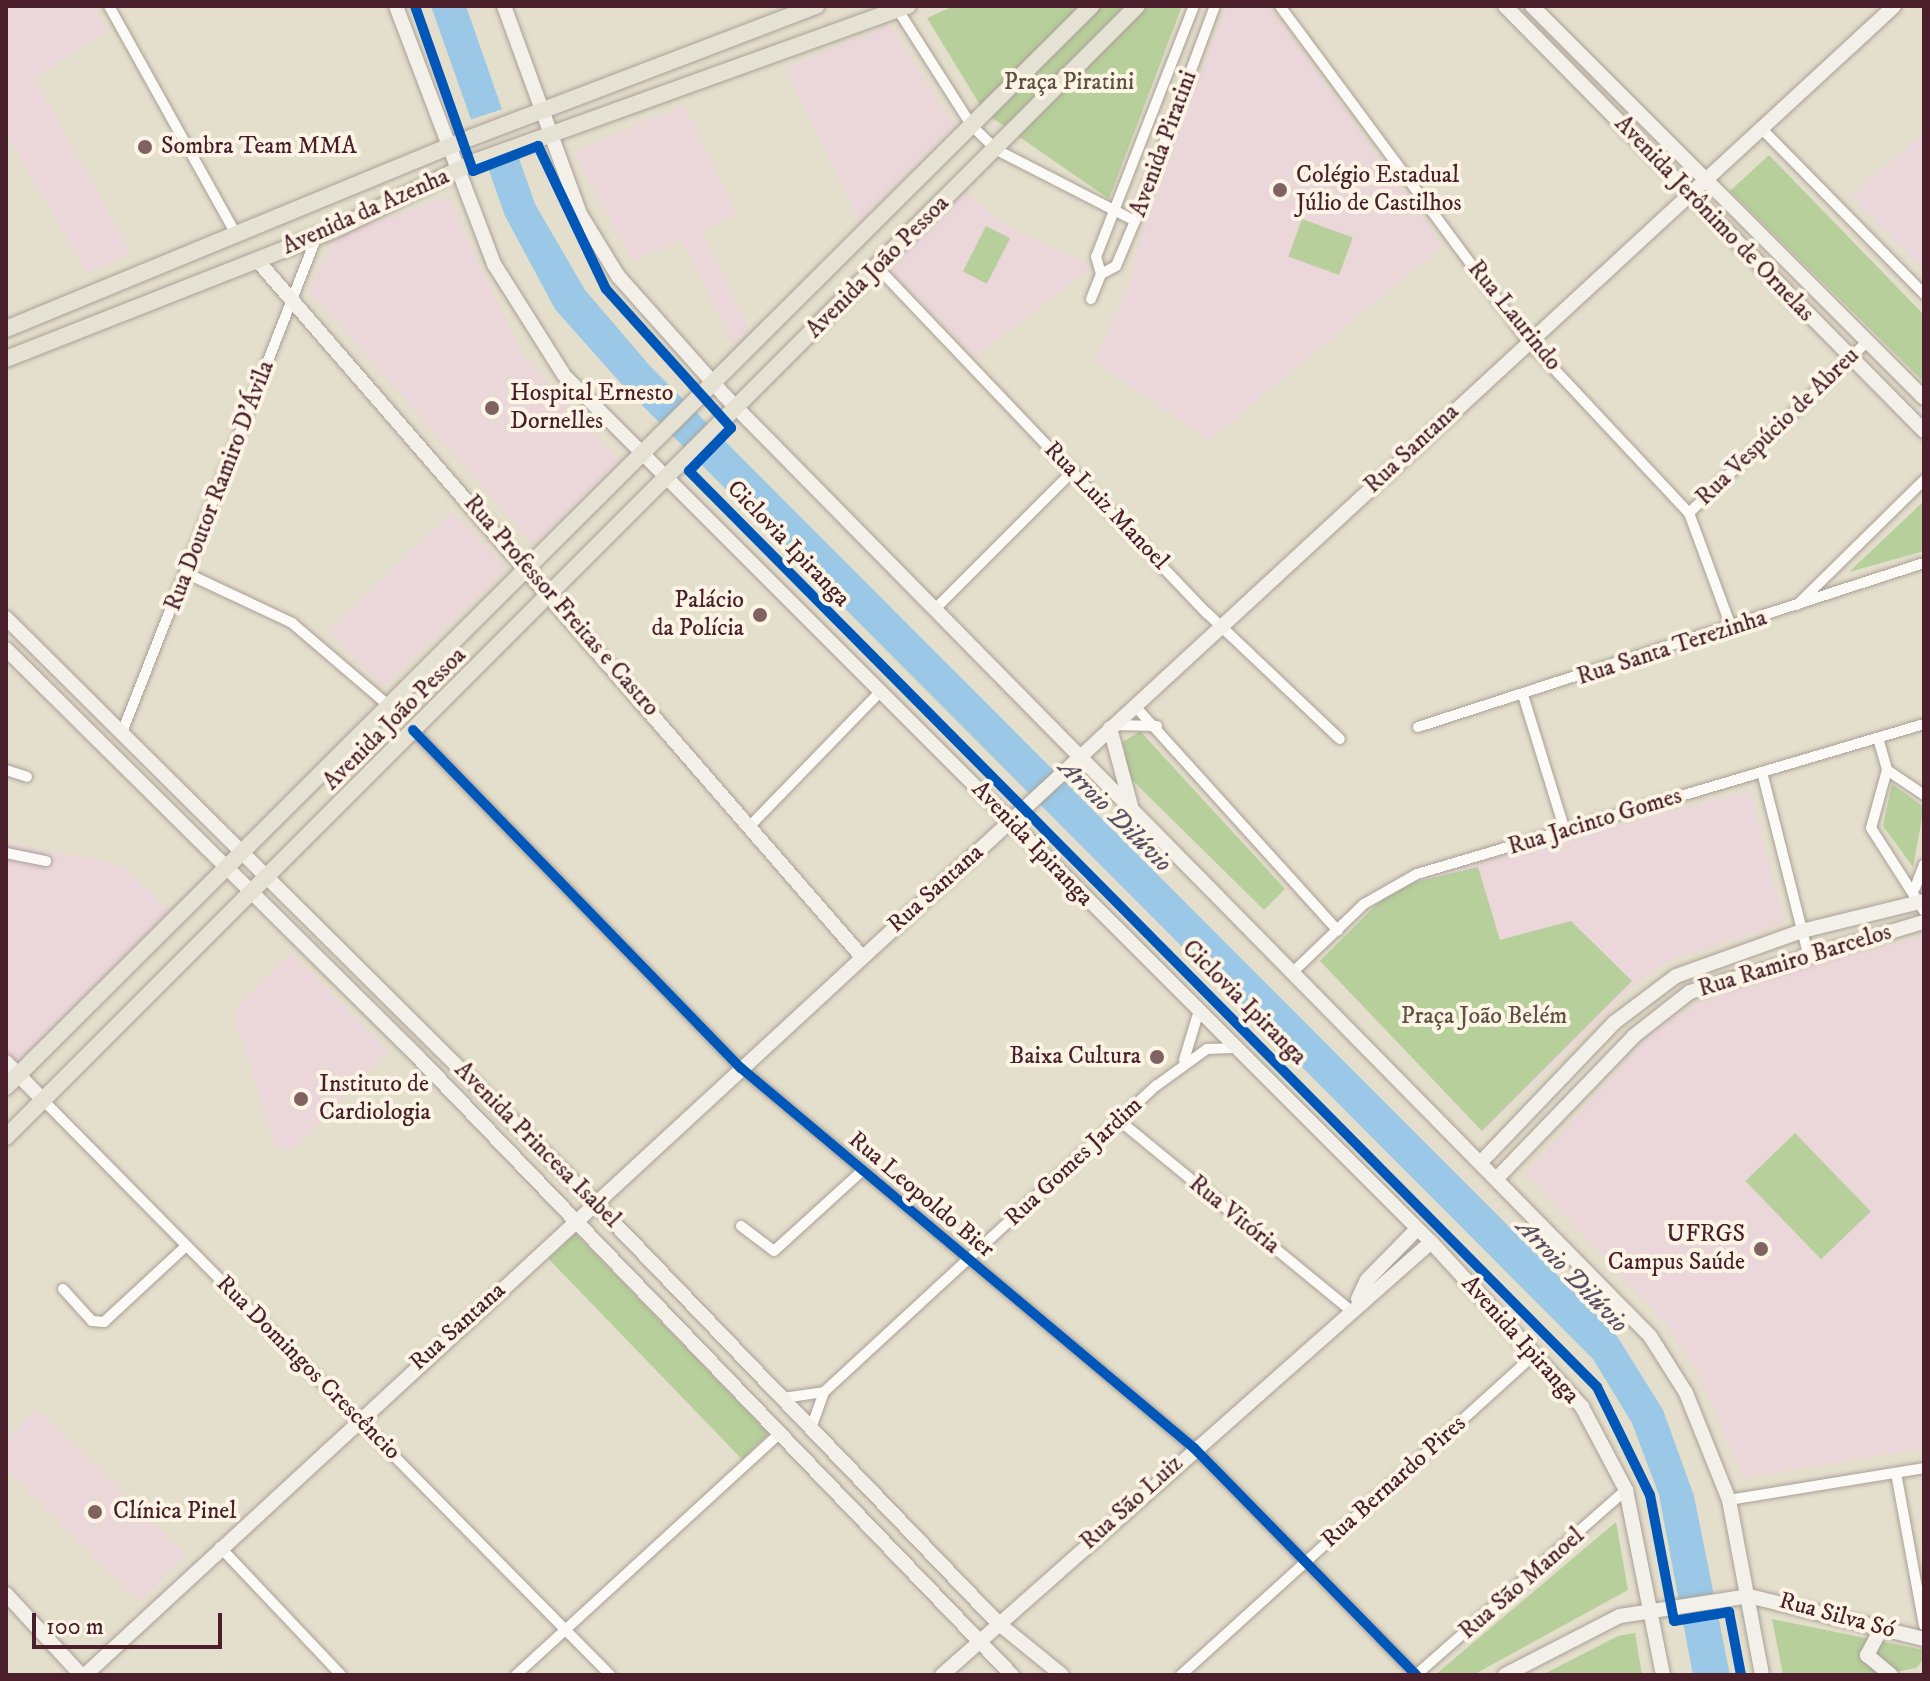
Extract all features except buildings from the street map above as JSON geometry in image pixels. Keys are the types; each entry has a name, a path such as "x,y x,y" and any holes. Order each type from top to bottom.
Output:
{"main road":[{"name":"Avenida Ipiranga","path":"396,6 454,172 524,317 564,375 665,480 1011,821 1198,1014 1431,1242 1582,1407 1626,1490 1653,1612 1663,1675"},
{"path":"504,6 580,214 618,276 712,383 934,610 1073,760 1131,806 1499,1176 1650,1336 1686,1393 1729,1500 1762,1675"},
{"name":"Avenida da Azenha","path":"6,329 465,140 816,6"},
{"name":"Avenida João Pessoa","path":"6,1087 12,1068 227,867 1091,6"},
{"name":"Avenida João Pessoa","path":"6,1137 997,150 1137,6"},
{"name":"Avenida Jerônimo de Ornelas","path":"1505,6 1924,431"},
{"name":"Avenida Jerônimo de Ornelas","path":"1532,6 1924,398"},
{"name":"Rua Santana","path":"83,1675 1894,6"},
{"name":"Avenida da Azenha","path":"6,359 317,236 474,162 903,8"},
{"path":"1593,95 1609,80"},
{"name":"Rua Professor Freitas e Castro","path":"257,260 291,302 529,565 862,957"},
{"path":"1778,282 1793,268"},
{"name":"Avenida Princesa Isabel","path":"6,618 121,735 268,874 594,1202 998,1623 1062,1675"},
{"name":"Avenida Princesa Isabel","path":"6,649 251,890 576,1219 1012,1675"},
{"path":"1112,726 1131,806"},
{"name":"Rua Ramiro Barcelos","path":"1483,1160 1615,1022 1676,976 1802,931 1921,901"},
{"name":"Rua Ramiro Barcelos","path":"1499,1176 1634,1036 1690,992 1808,954 1924,922"},
{"name":"Rua Domingos Crescêncio","path":"12,1068 43,1100"},
{"name":"Rua São Luiz","path":"1353,1304 1367,1280 1417,1229"},
{"name":"Rua São Luiz","path":"942,1675 1353,1304 1431,1242"},
{"path":"6,1594 83,1675"},
{"path":"1505,1675 1620,1616 1749,1596"},
{"name":"Rua Silva Só","path":"1749,1596 1924,1639"},
{"path":"1881,1629 1867,1655 1891,1675"}],"street":[{"path":"109,6 237,236"},
{"name":"Avenida Piratini","path":"1091,299 1101,274 1096,257 1194,6"},
{"name":"Avenida Piratini","path":"1101,274 1116,266 1215,6"},
{"name":"Rua Laurindo","path":"1280,6 1528,341 1689,513 1732,629"},
{"path":"903,8 972,126 997,150 1114,213 1135,221"},
{"path":"1761,128 1924,294"},
{"name":"Rua Doutor Ramiro D'Ávila","path":"121,735 188,574 317,236"},
{"name":"Rua Luiz Manoel","path":"878,268 1220,625 1340,739"},
{"name":"Rua Vespúcio de Abreu","path":"1689,513 1867,342"},
{"path":"934,610 1073,471"},
{"path":"1793,609 1924,480"},
{"name":"Rua Santa Terezinha","path":"1418,727 1732,629 1924,563"},
{"path":"188,574 292,623 388,705"},
{"path":"750,826 881,691"},
{"path":"1523,695 1565,831"},
{"path":"1134,705 1157,726 1338,931"},
{"name":"Rua Jacinto Gomes","path":"1294,971 1396,883 1924,724"},
{"path":"1112,726 1157,726"},
{"name":"Rua Leopoldo Bier","path":"413,730 741,1068 967,1261 1194,1448 1416,1675"},
{"path":"1878,738 1887,770 1871,828 1921,901"},
{"path":"6,770 27,777"},
{"path":"1887,770 1924,795"},
{"path":"1762,772 1808,954"},
{"path":"6,853 46,861"},
{"path":"1921,901 1924,865"},
{"name":"Rua Gomes Jardim","path":"1183,1062 1198,1014"},
{"name":"Rua Gomes Jardim","path":"811,1428 824,1392 1183,1062 1207,1049 1232,1048"},
{"name":"Rua Domingos Crescêncio","path":"43,1100 610,1675"},
{"name":"Rua Vitória","path":"1120,1121 1353,1304"},
{"path":"741,1226 774,1251 862,1171"},
{"path":"63,1289 92,1321 104,1322 186,1246"},
{"name":"Rua Bernardo Pires","path":"1181,1675 1535,1354"},
{"path":"783,1398 824,1392"},
{"path":"516,1675 780,1433"},
{"path":"1729,1500 1924,1468"},
{"path":"1896,1473 1924,1625"},
{"name":"Rua São Manoel","path":"1416,1675 1626,1490"},
{"path":"220,1547 341,1675"}],"shaded area":[{"path":"6,6 94,6 108,31 34,78 131,253 87,273 6,132"},
{"name":"Colégio Estadual Júlio de Castilhos","path":"1226,6 1269,6 1443,245 1209,440 1094,361 1131,281 1140,234"},
{"path":"890,25 954,127 859,220 784,68"},
{"path":"684,105 737,213 701,231 748,329 733,344 681,239 633,262 574,152"},
{"path":"1924,132 1924,270 1851,196"},
{"path":"962,190 1010,228 1093,266 975,357 888,267"},
{"name":"Hospital Ernesto Dornelles","path":"448,197 522,354 619,462 533,544 309,290 339,234"},
{"path":"452,512 506,568 383,687 329,631"},
{"path":"1750,790 1784,923 1668,961 1635,984 1483,1133 1436,1083 1430,1051 1416,1055 1320,961 1393,886"},
{"path":"6,843 122,865 172,913 19,1066 6,1054"},
{"name":"UFRGS Campus Saúde","path":"1924,936 1924,1448 1743,1478 1703,1382 1668,1326 1526,1173 1656,1027 1726,987"},
{"name":"Instituto de Cardiologia","path":"292,953 389,1051 295,1148 276,1149 233,1012"},
{"name":"Clínica Pinel","path":"37,1409 185,1555 140,1601 6,1468 6,1440"}],"green space":[{"name":"Praça Piratini","path":"954,6 1182,6 1109,199 985,113 927,18"},
{"path":"1769,155 1924,315 1924,382 1730,191"},
{"path":"1302,219 1353,237 1339,275 1288,257"},
{"path":"986,226 1010,238 987,284 963,271"},
{"path":"1924,501 1924,551 1849,572"},
{"path":"1140,731 1285,889 1264,910 1129,777 1123,742"},
{"path":"1892,784 1924,807 1913,867 1883,826"},
{"name":"Praça João Belém","path":"1478,867 1500,940 1571,921 1632,981 1482,1131 1320,961 1394,887"},
{"path":"1795,1133 1871,1211 1821,1259 1745,1181"},
{"path":"575,1233 769,1434 742,1459 548,1259"},
{"path":"1616,1522 1628,1590 1473,1675 1435,1675"},
{"path":"1772,1619 1924,1650 1924,1659 1916,1668 1879,1675 1783,1675"},
{"path":"1635,1633 1642,1675 1542,1675 1618,1636"}],"water":[{"name":"Arroio Dilúvio","path":"431,6 466,6 535,204 585,290 650,366 1615,1333 1663,1410 1694,1496 1730,1675 1693,1675 1659,1495 1632,1423 1593,1359 625,388 555,309 505,216"}],"pier":[{"path":"506,108 522,157 483,169 467,121"}],"cycle path":[{"name":"Ciclovia Ipiranga","path":"415,6 473,171 538,146 606,289 731,428 689,471 1597,1387 1650,1495 1674,1621 1729,1612 1741,1675"},
{"path":"413,730 741,1068 1194,1448 1416,1675"}],"place":[{"name":"Sombra Team MMA","path":"145,147"},
{"name":"Colégio Estadual Júlio de Castilhos","path":"1280,190"},
{"name":"Hospital Ernesto Dornelles","path":"492,408"},
{"name":"Palácio da Polícia","path":"760,615"},
{"name":"Baixa Cultura","path":"1157,1057"},
{"name":"Instituto de Cardiologia","path":"301,1099"},
{"name":"UFRGS Campus Saúde","path":"1761,1249"},
{"name":"Clínica Pinel","path":"95,1512"}]}
